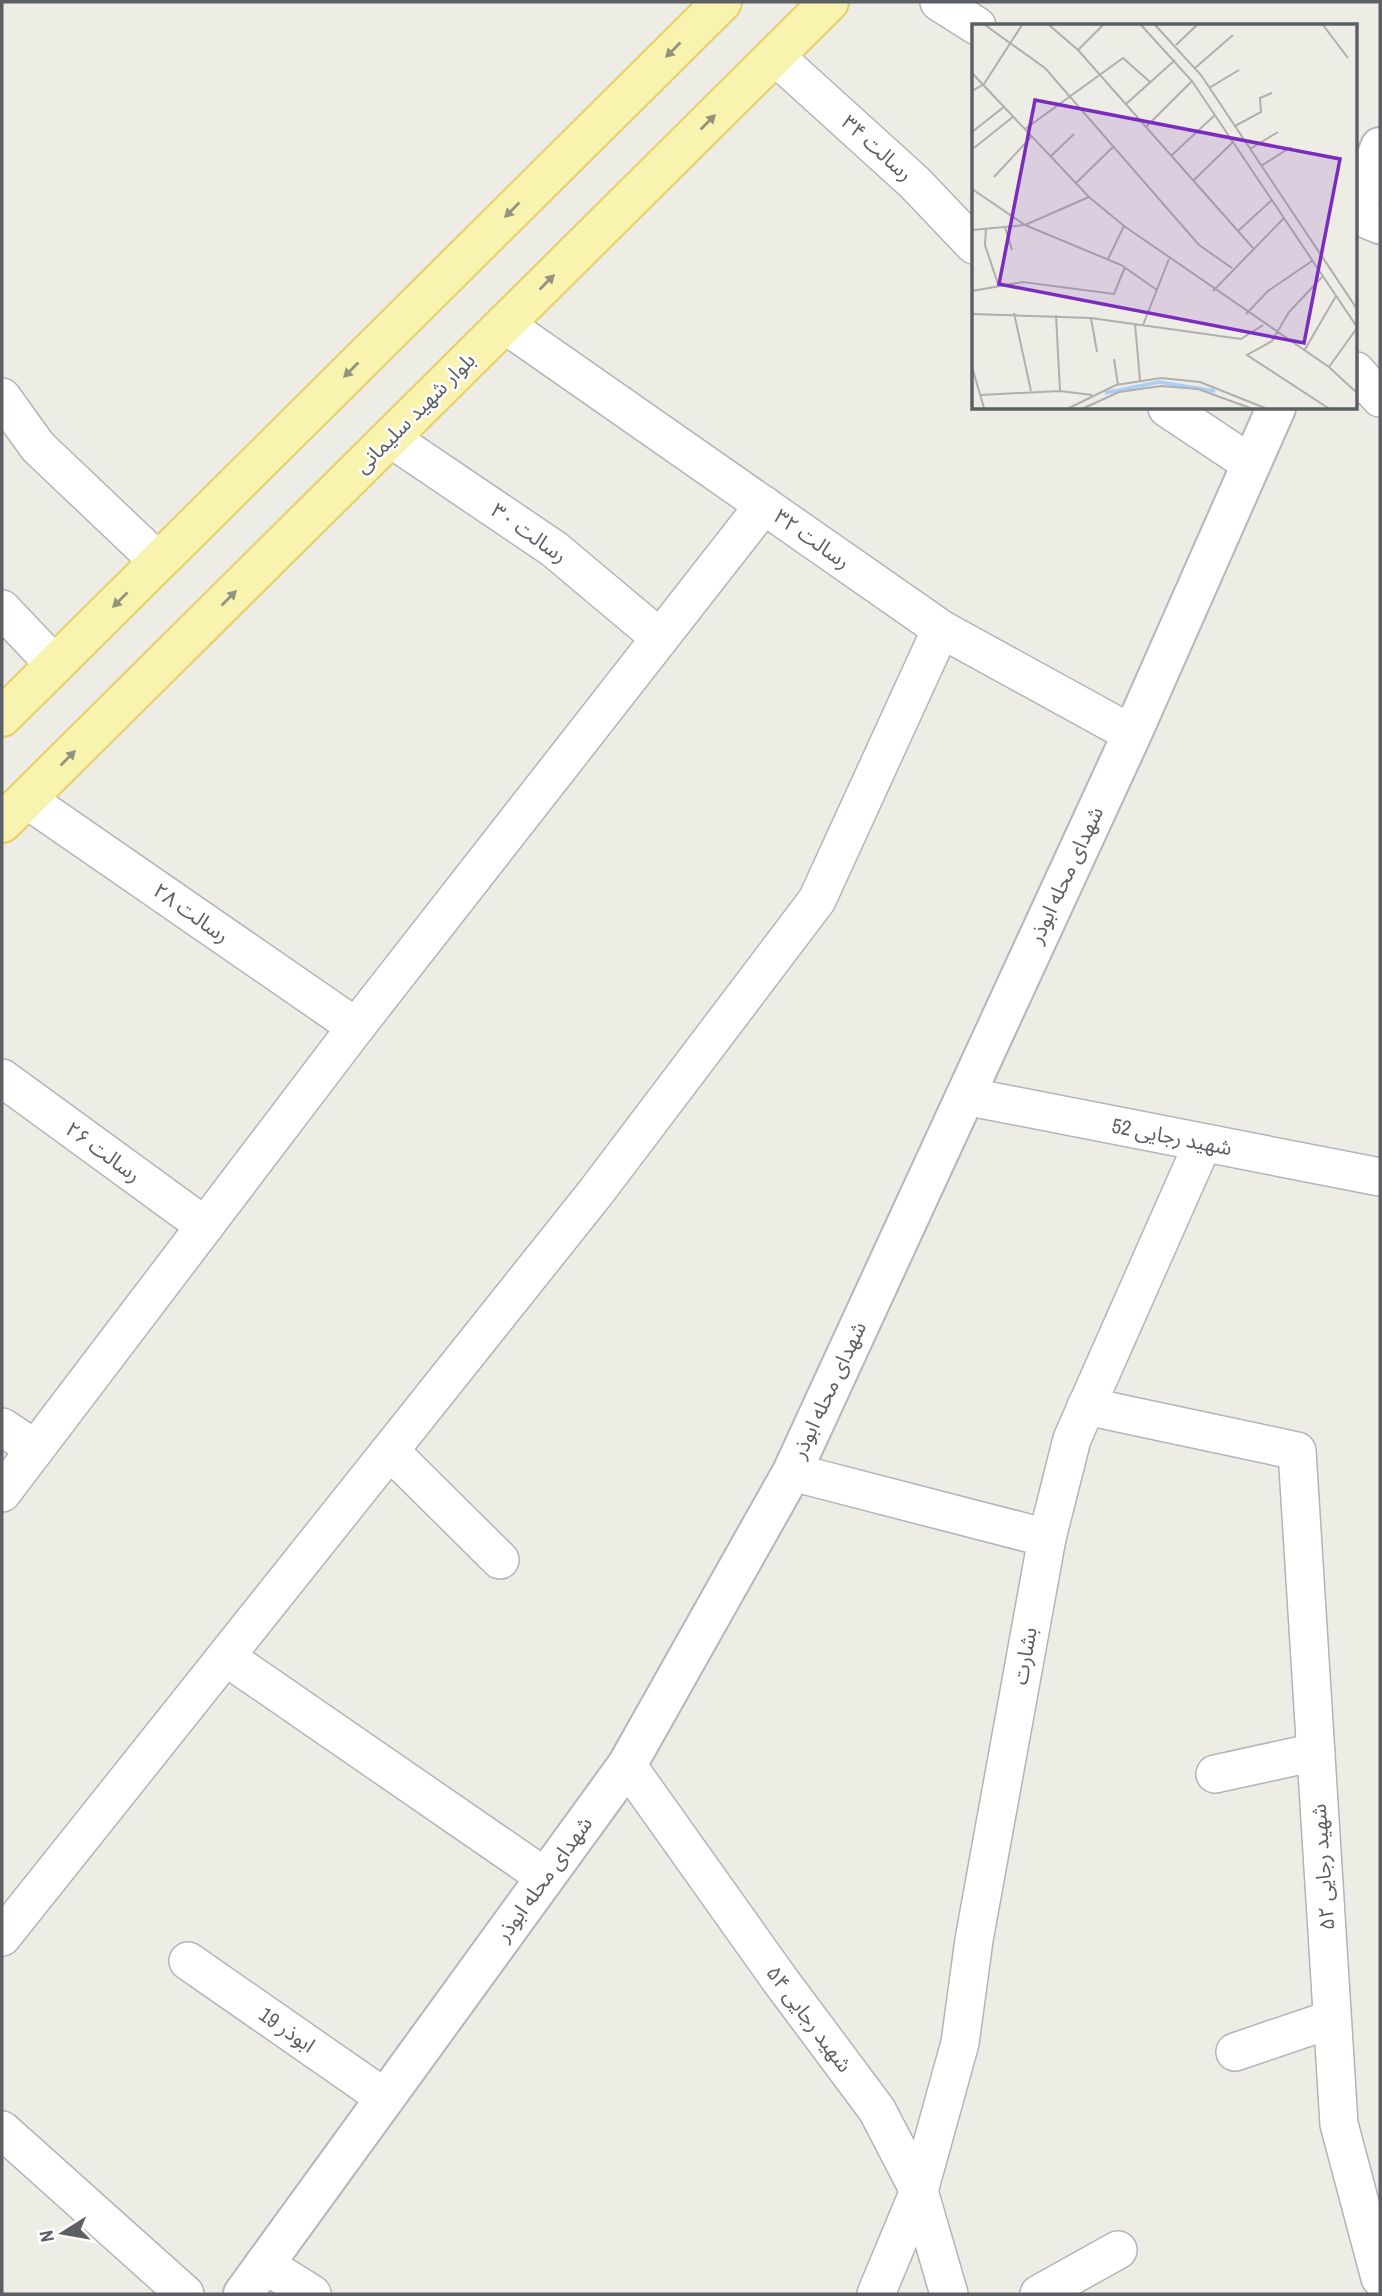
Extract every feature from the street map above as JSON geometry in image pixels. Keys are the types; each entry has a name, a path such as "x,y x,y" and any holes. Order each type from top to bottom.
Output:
{"main road":[{"path":"2,717 722,2"},
{"name":"بلوار شهید سلیمانی","path":"14,811 829,2"}],"street":[{"path":"939,2 974,24"},
{"name":"رسالت ۳۴","path":"775,56 915,183 972,243"},
{"path":"1358,207 1380,148"},
{"path":"1358,213 1380,225"},
{"name":"رسالت ۳۲","path":"504,324 941,629 1132,734"},
{"path":"1358,373 1380,398"},
{"path":"2,397 38,447 158,561"},
{"path":"1170,410 1251,464"},
{"name":"شهدای محله ابوذر","path":"254,2279 627,1765 792,1472 1132,734 1275,410"},
{"name":"رسالت ۳۰","path":"390,438 554,549 660,638"},
{"path":"2,1493 356,1027 764,505"},
{"path":"2,609 55,665"},
{"path":"2,1937 596,1192 817,900 941,629"},
{"name":"رسالت ۲۸","path":"14,811 356,1027"},
{"name":"رسالت ۲۶","path":"2,1079 205,1226"},
{"name":"شهید رجایی 52","path":"965,1096 1380,1177"},
{"name":"بشارت","path":"876,2294 919,2191 960,2043 974,1940 1047,1538 1072,1439 1203,1143"},
{"name":"شهید رجایی ۵۲","path":"1086,1406 1297,1451 1339,2124 1380,2278"},
{"path":"2,1427 35,1449"},
{"path":"390,1451 500,1560"},
{"path":"792,1472 1047,1538"},
{"path":"226,1657 545,1877"},
{"path":"1215,1774 1316,1752"},
{"name":"شهید رجایی ۵۴","path":"627,1765 780,1980 877,2110 919,2191 948,2294"},
{"name":"ابوذر 19","path":"188,1961 385,2098"},
{"path":"1234,2052 1332,2019"},
{"path":"2,2130 185,2294"},
{"path":"1038,2294 1118,2250"},
{"path":"254,2279 312,2294"}]}
